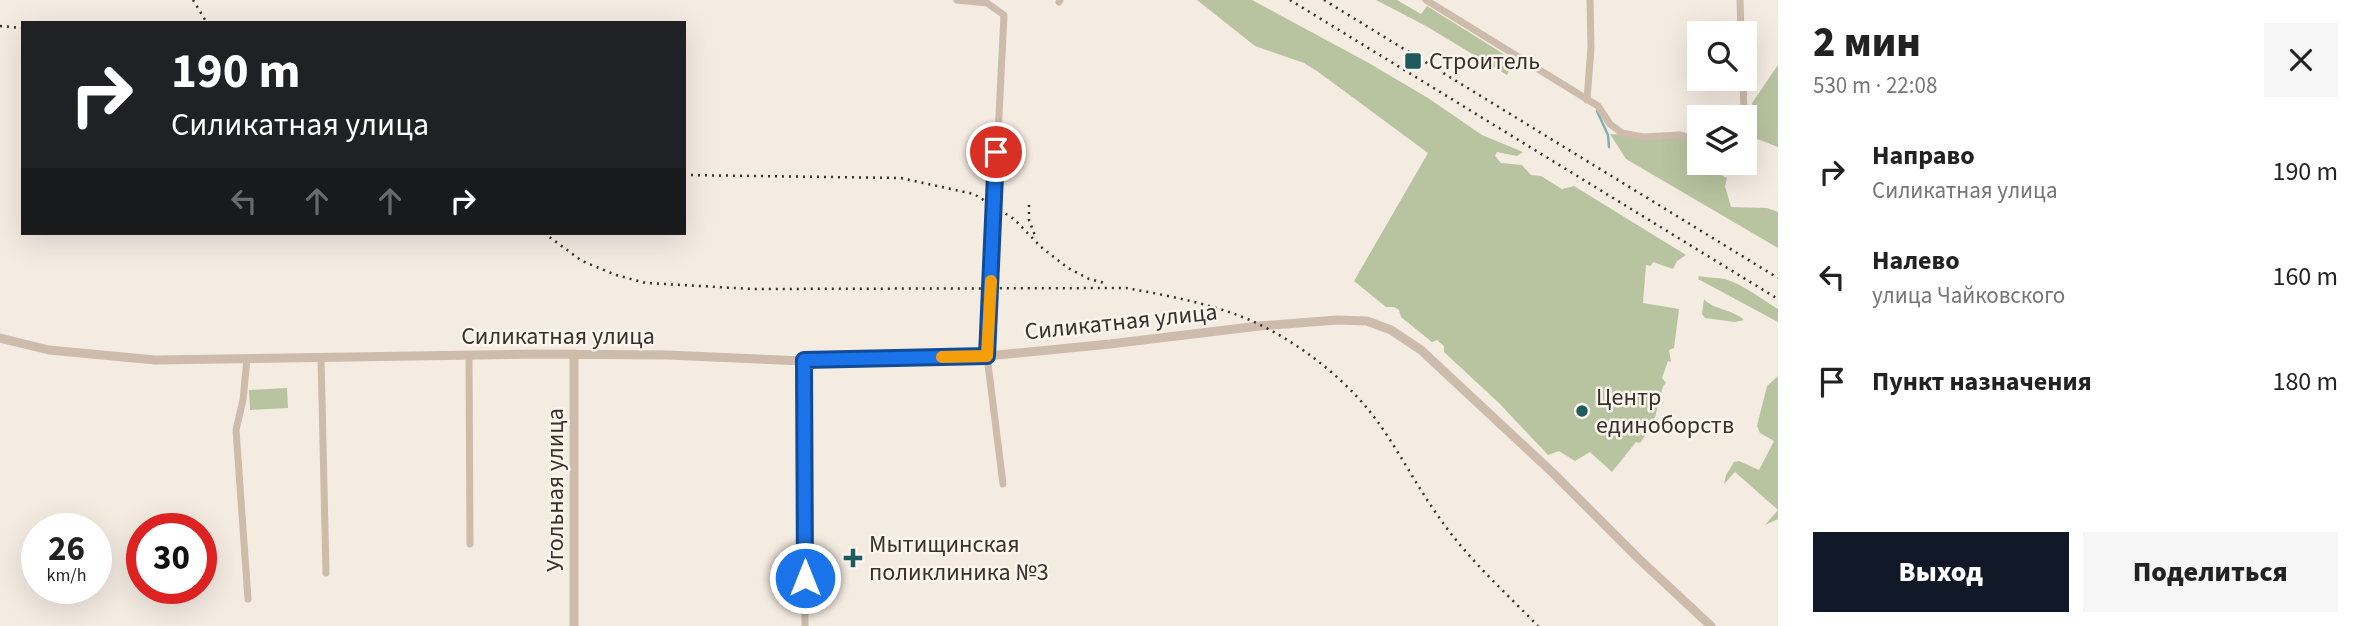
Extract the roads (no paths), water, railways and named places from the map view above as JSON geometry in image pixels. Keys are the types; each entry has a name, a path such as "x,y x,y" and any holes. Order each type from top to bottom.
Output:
{"street":[{"path":"957,0 988,3 1004,15 987,356 1003,484"},
{"path":"1426,0 1438,3 1562,86 1598,106 1610,124 1622,133 1643,137 1687,137"},
{"path":"1587,100 1591,47 1590,0"},
{"path":"1740,0 1741,21"},
{"name":"Силикатная улица","path":"0,338 49,350 155,360 574,355 804,360 987,356 1307,322 1352,320 1379,325 1421,350 1711,626"},
{"name":"Угольная улица","path":"574,355 574,626"},
{"path":"469,356 470,544"},
{"path":"321,357 326,573"},
{"path":"247,359 243,400 236,430 248,599"},
{"path":"804,360 805,626"}],"waterway":[{"path":"1597,111 1608,135 1609,147"}],"railway":[{"path":"193,0 206,21"},
{"path":"1290,0 1778,299"},
{"path":"1324,0 1778,278"},
{"path":"0,26 21,28"},
{"path":"686,175 901,178 974,194 1014,219 1041,247 1068,268 1089,279 1105,283"},
{"path":"1029,205 1029,220 1036,238"},
{"path":"547,235 582,261 616,275 646,283 753,289 1126,288 1204,304 1249,319 1307,353 1358,397 1463,548 1538,626"}],"place":[{"name":"Строитель","path":"1413,61"},
{"name":"Центр единоборств","path":"1582,411"},
{"name":"Мытищинская поликлиника №3","path":"853,558"}]}
